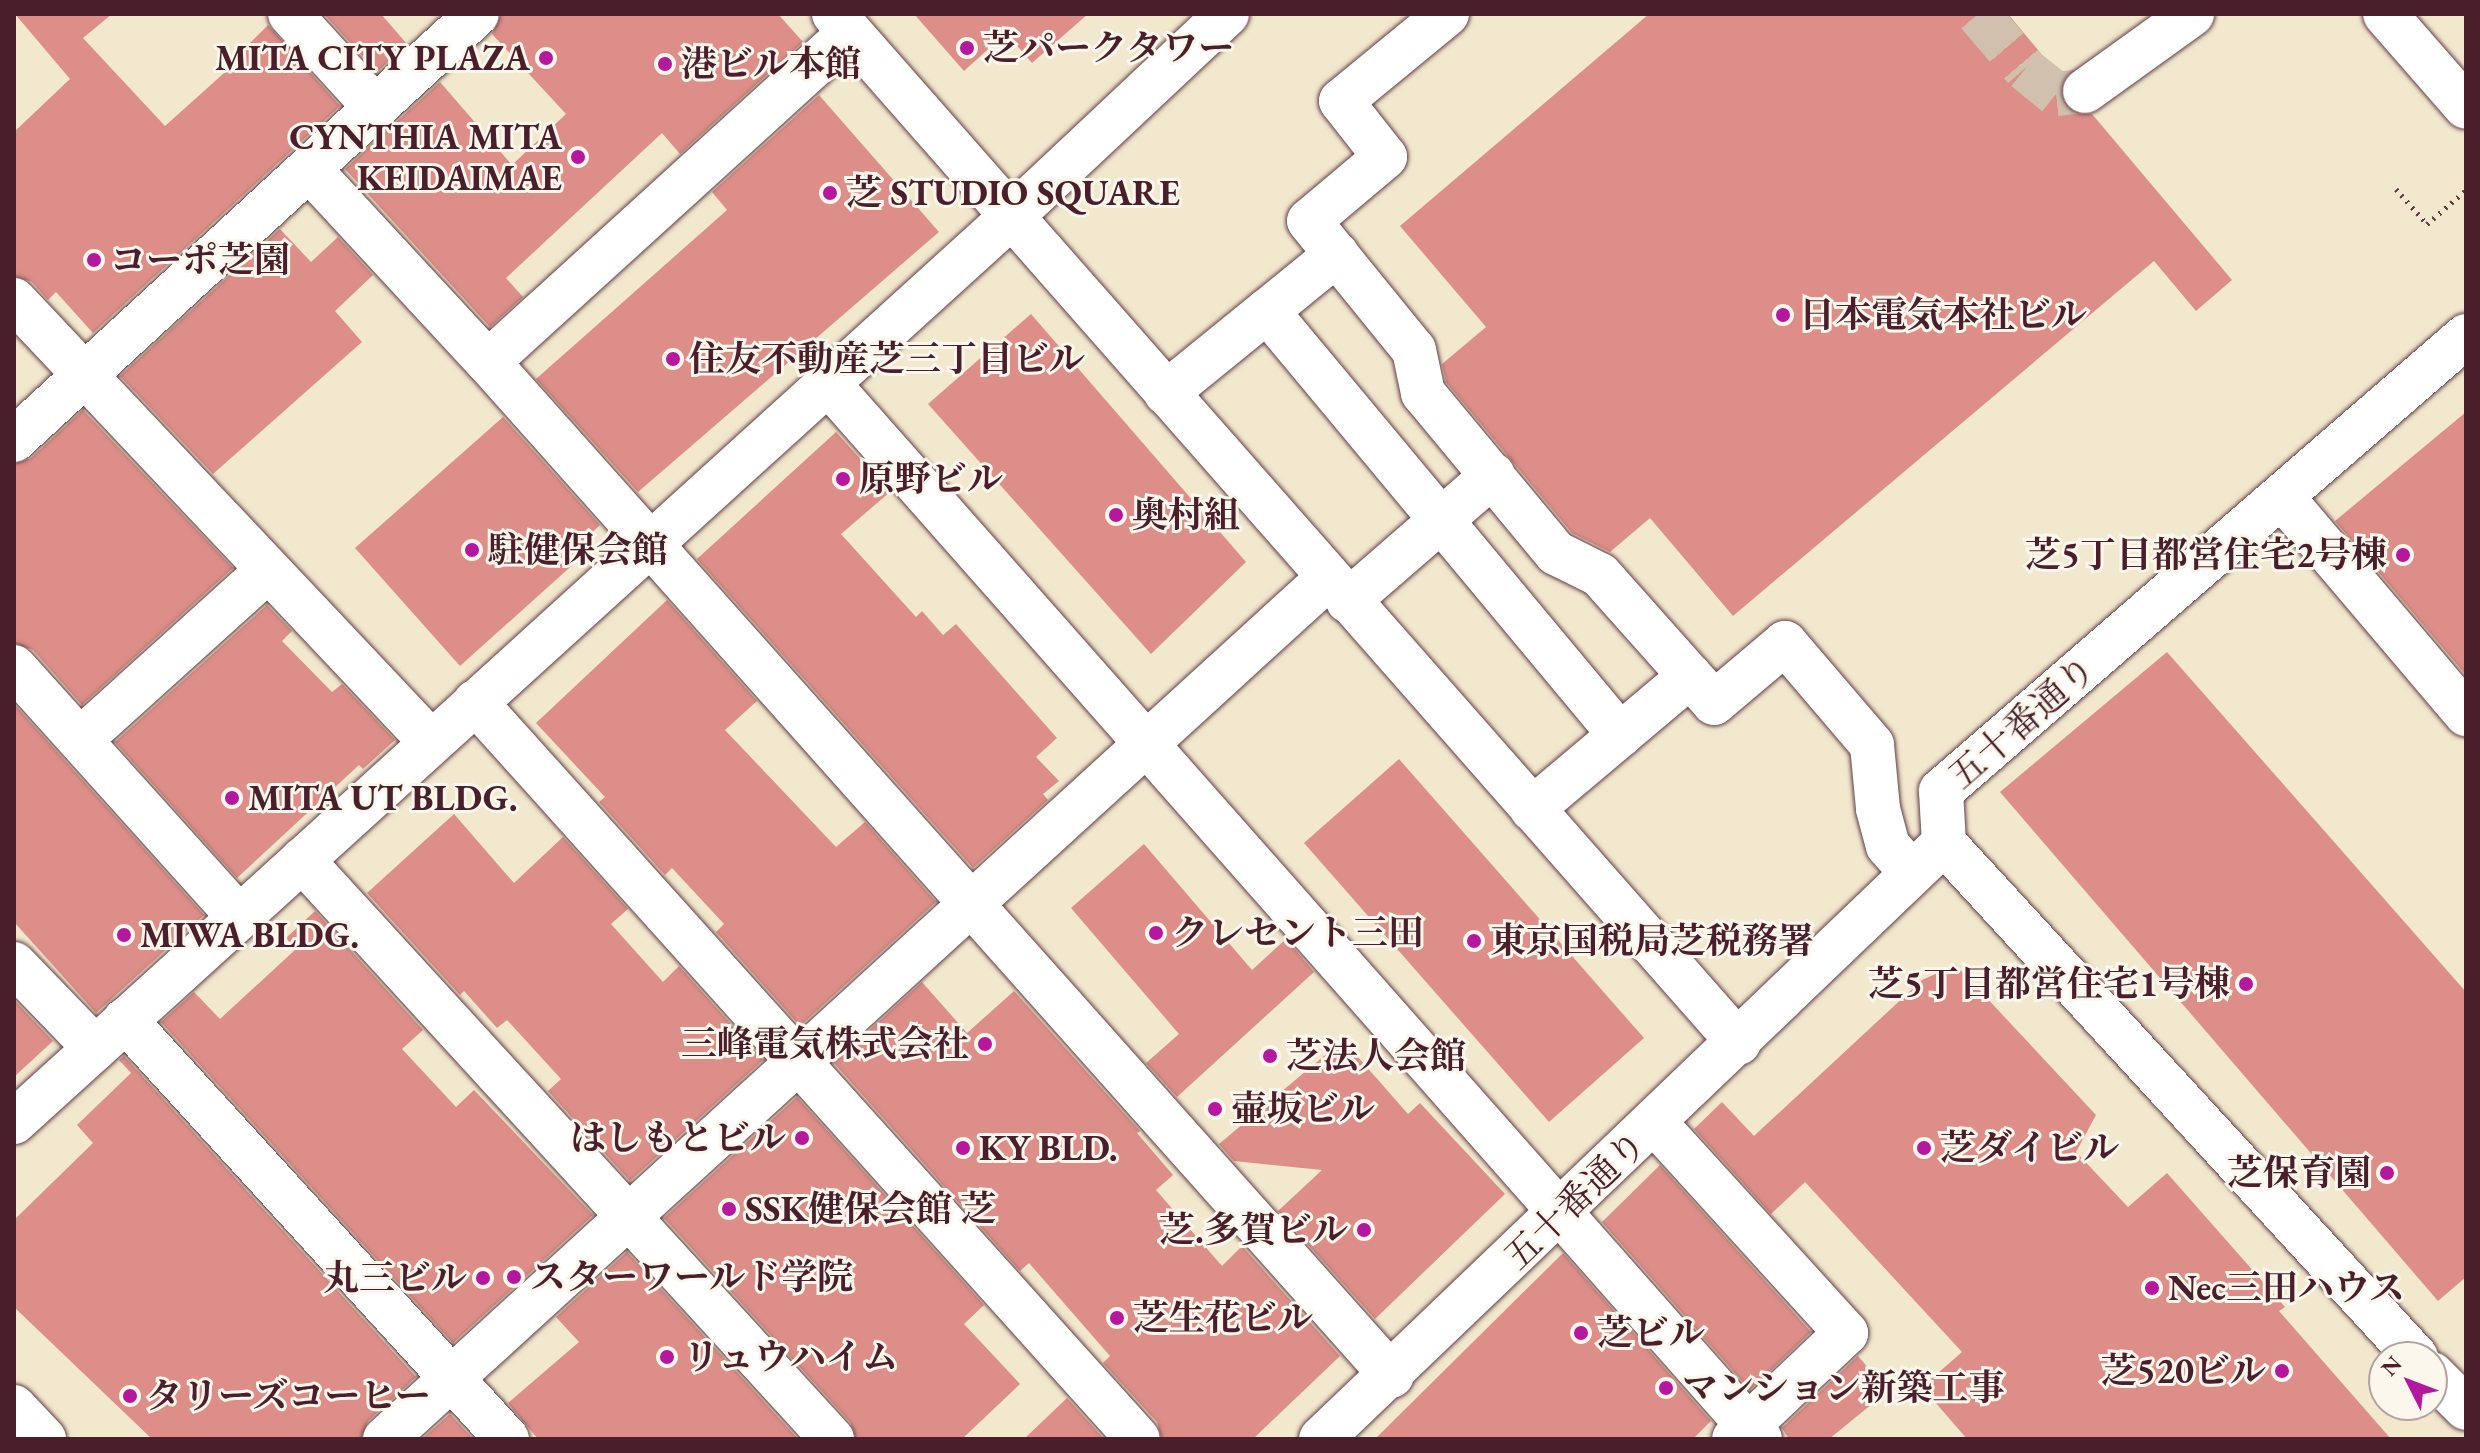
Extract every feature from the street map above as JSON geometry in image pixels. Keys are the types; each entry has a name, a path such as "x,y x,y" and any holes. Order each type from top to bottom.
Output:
{"main road":[{"path":"290,14 375,107"},
{"path":"14,440 477,14"},
{"path":"14,1122 826,381 1012,216 1227,14"},
{"path":"1447,14 1341,101 1385,157 1309,221 1414,350 1423,393 1556,553 1600,575 1714,703 1785,643 1872,745 1888,846 1912,873"},
{"path":"2085,91 2192,14"},
{"path":"2385,14 2466,107"},
{"path":"488,362 842,23 1739,1043"},
{"path":"309,169 653,542 1392,1376"},
{"path":"1166,393 1337,254"},
{"path":"14,300 430,741"},
{"path":"1267,311 1620,735"},
{"name":"五十番通り","path":"1321,1439 1392,1376 1944,843 1941,791 2466,336"},
{"path":"826,381 1561,1214 1747,1434 1846,1333 1655,1123"},
{"path":"385,1439 1146,743 1338,590 1441,520 1493,475"},
{"path":"2282,497 2466,714"},
{"path":"81,739 268,570"},
{"path":"15,666 239,917"},
{"path":"1532,809 1690,676"},
{"path":"475,702 1138,1439"},
{"path":"1944,843 2401,1341"},
{"path":"302,860 832,1439"},
{"path":"14,964 110,1034 451,1378 507,1439"},
{"path":"2448,1390 2466,1408"},
{"path":"14,1407 44,1439"}],"path":[{"path":"2396,189 2427,224 2466,190"}],"building":[{"path":"15,14 112,14 83,38 165,126 233,65 231,62 268,25 340,106 93,333 56,292 48,300 32,282 14,276 14,132 70,79"},
{"path":"324,14 381,14 407,44 377,72"},
{"path":"501,14 778,14 803,42 680,154 662,133 506,278 523,297 490,327 345,169 440,82 512,165 566,114 492,34"},
{"name":"芝パークタワー","path":"914,14 1088,14 1032,63 1006,33 964,71"},
{"name":"日本電気本社ビル","path":"1649,14 2008,14 2063,80 2065,106 2075,114 2092,114 2232,280 2196,311 2154,261 1733,616 1650,518 1610,552 1572,533 1446,382 1442,364 1486,327 1400,226"},
{"path":"819,95 939,232 638,492 536,379 727,210 712,192"},
{"path":"280,229 311,262 338,237 373,275 335,311 362,342 213,474 120,376"},
{"name":"奥村組","path":"1031,314 1246,562 1151,654 928,404"},
{"path":"83,410 233,568 82,705 33,650 14,643 14,464 31,458"},
{"name":"芝5丁目都営住宅2号棟","path":"2466,412 2466,675 2335,521"},
{"name":"駐健保会館","path":"503,417 600,525 581,543 588,551 460,666 355,548"},
{"path":"836,432 890,492 841,534 916,617 922,611 943,635 956,624 1057,738 1036,757 1059,781 1043,794 1048,800 973,868 697,559"},
{"path":"667,600 757,701 725,730 836,847 865,822 936,902 800,1026 716,932 724,924 672,868 665,875 599,802 605,797 536,723"},
{"path":"267,605 292,631 282,641 332,692 342,684 395,740 363,769 359,765 237,878 115,742"},
{"name":"芝5丁目都営住宅1号棟","path":"2167,652 2466,992 2466,1277 2438,1301 2000,792"},
{"path":"14,704 204,915 96,1013 14,922"},
{"name":"東京国税局芝税務署","path":"1399,759 1644,1038 1549,1122 1304,843"},
{"path":"454,814 514,883 563,837 628,909 611,924 663,982 679,966 763,1060 630,1181 548,1091 561,1079 507,1020 497,1028 464,991 460,995 367,893"},
{"path":"1144,844 1252,970 1286,939 1314,972 1177,1097 1146,1063 1179,1034 1071,908"},
{"path":"315,911 423,1030 402,1049 456,1107 474,1090 593,1215 453,1343 161,1022 194,992 220,1019 296,949 286,938"},
{"path":"1956,965 2096,1115 2076,1152 2128,1207 2167,1173 2285,1307 2279,1311 2368,1413 2368,1421 2375,1421 2391,1439 1967,1439 1922,1387 1962,1352 1805,1182 1771,1214 1694,1129 1722,1102 1754,1136 1922,980"},
{"path":"922,982 967,1033 1014,991 1140,1131 1137,1133 1173,1175 1156,1190 1222,1266 1242,1246 1340,1356 1253,1439 1162,1439 1157,1422 1103,1363 1110,1356 1029,1263 1020,1271 834,1063"},
{"path":"14,1000 53,1041 14,1077"},
{"path":"1343,1040 1408,1114 1420,1103 1505,1194 1375,1319 1278,1211 1322,1170 1234,1161 1219,1144"},
{"path":"124,1056 416,1377 368,1421 361,1439 152,1439 14,1307 14,1220 93,1143 77,1125 131,1073 119,1060"},
{"path":"797,1097 984,1305 964,1324 1020,1384 962,1439 856,1439 850,1422 664,1218"},
{"path":"1660,1165 1811,1332 1750,1390 1602,1222"},
{"path":"627,1252 798,1439 538,1439 508,1403 579,1342 556,1317"},
{"path":"1563,1253 1711,1421 1693,1439 1375,1439"},
{"path":"1858,1356 1888,1391 1829,1439 1789,1439 1782,1428"},
{"path":"1067,1398 1104,1439 1024,1439"},
{"path":"450,1414 473,1439 422,1439"}],"tunnel":[{"path":"1978,14 2025,69 2056,94 2085,91"}],"place":[{"name":"芝パークタワー","path":"967,48"},
{"name":"MITA CITY PLAZA","path":"546,58"},
{"name":"港ビル本館","path":"665,64"},
{"name":"CYNTHIA MITA KEIDAIMAE","path":"578,157"},
{"name":"芝 STUDIO SQUARE","path":"830,193"},
{"name":"コーポ芝園","path":"94,260"},
{"name":"日本電気本社ビル","path":"1783,315"},
{"name":"住友不動産芝三丁目ビル","path":"673,359"},
{"name":"原野ビル","path":"843,479"},
{"name":"奥村組","path":"1116,515"},
{"name":"駐健保会館","path":"472,550"},
{"name":"芝5丁目都営住宅2号棟","path":"2403,555"},
{"name":"MITA UT BLDG.","path":"232,798"},
{"name":"クレセント三田","path":"1156,933"},
{"name":"MIWA BLDG.","path":"124,935"},
{"name":"東京国税局芝税務署","path":"1474,941"},
{"name":"芝5丁目都営住宅1号棟","path":"2246,984"},
{"name":"三峰電気株式会社","path":"985,1044"},
{"name":"芝法人会館","path":"1270,1056"},
{"name":"壷坂ビル","path":"1215,1109"},
{"name":"はしもとビル","path":"802,1138"},
{"name":"KY BLD.","path":"963,1148"},
{"name":"芝ダイビル","path":"1924,1148"},
{"name":"芝保育園","path":"2387,1173"},
{"name":"SSK健保会館 芝","path":"729,1209"},
{"name":"芝.多賀ビル","path":"1364,1230"},
{"name":"スターワールド学院","path":"514,1277"},
{"name":"丸三ビル","path":"483,1278"},
{"name":"Nec三田ハウス","path":"2152,1288"},
{"name":"芝生花ビル","path":"1117,1318"},
{"name":"芝ビル","path":"1581,1333"},
{"name":"リュウハイム","path":"667,1357"},
{"name":"芝520ビル","path":"2282,1371"},
{"name":"マンション新築工事","path":"1666,1388"},
{"name":"タリーズコーヒー","path":"130,1396"}]}
